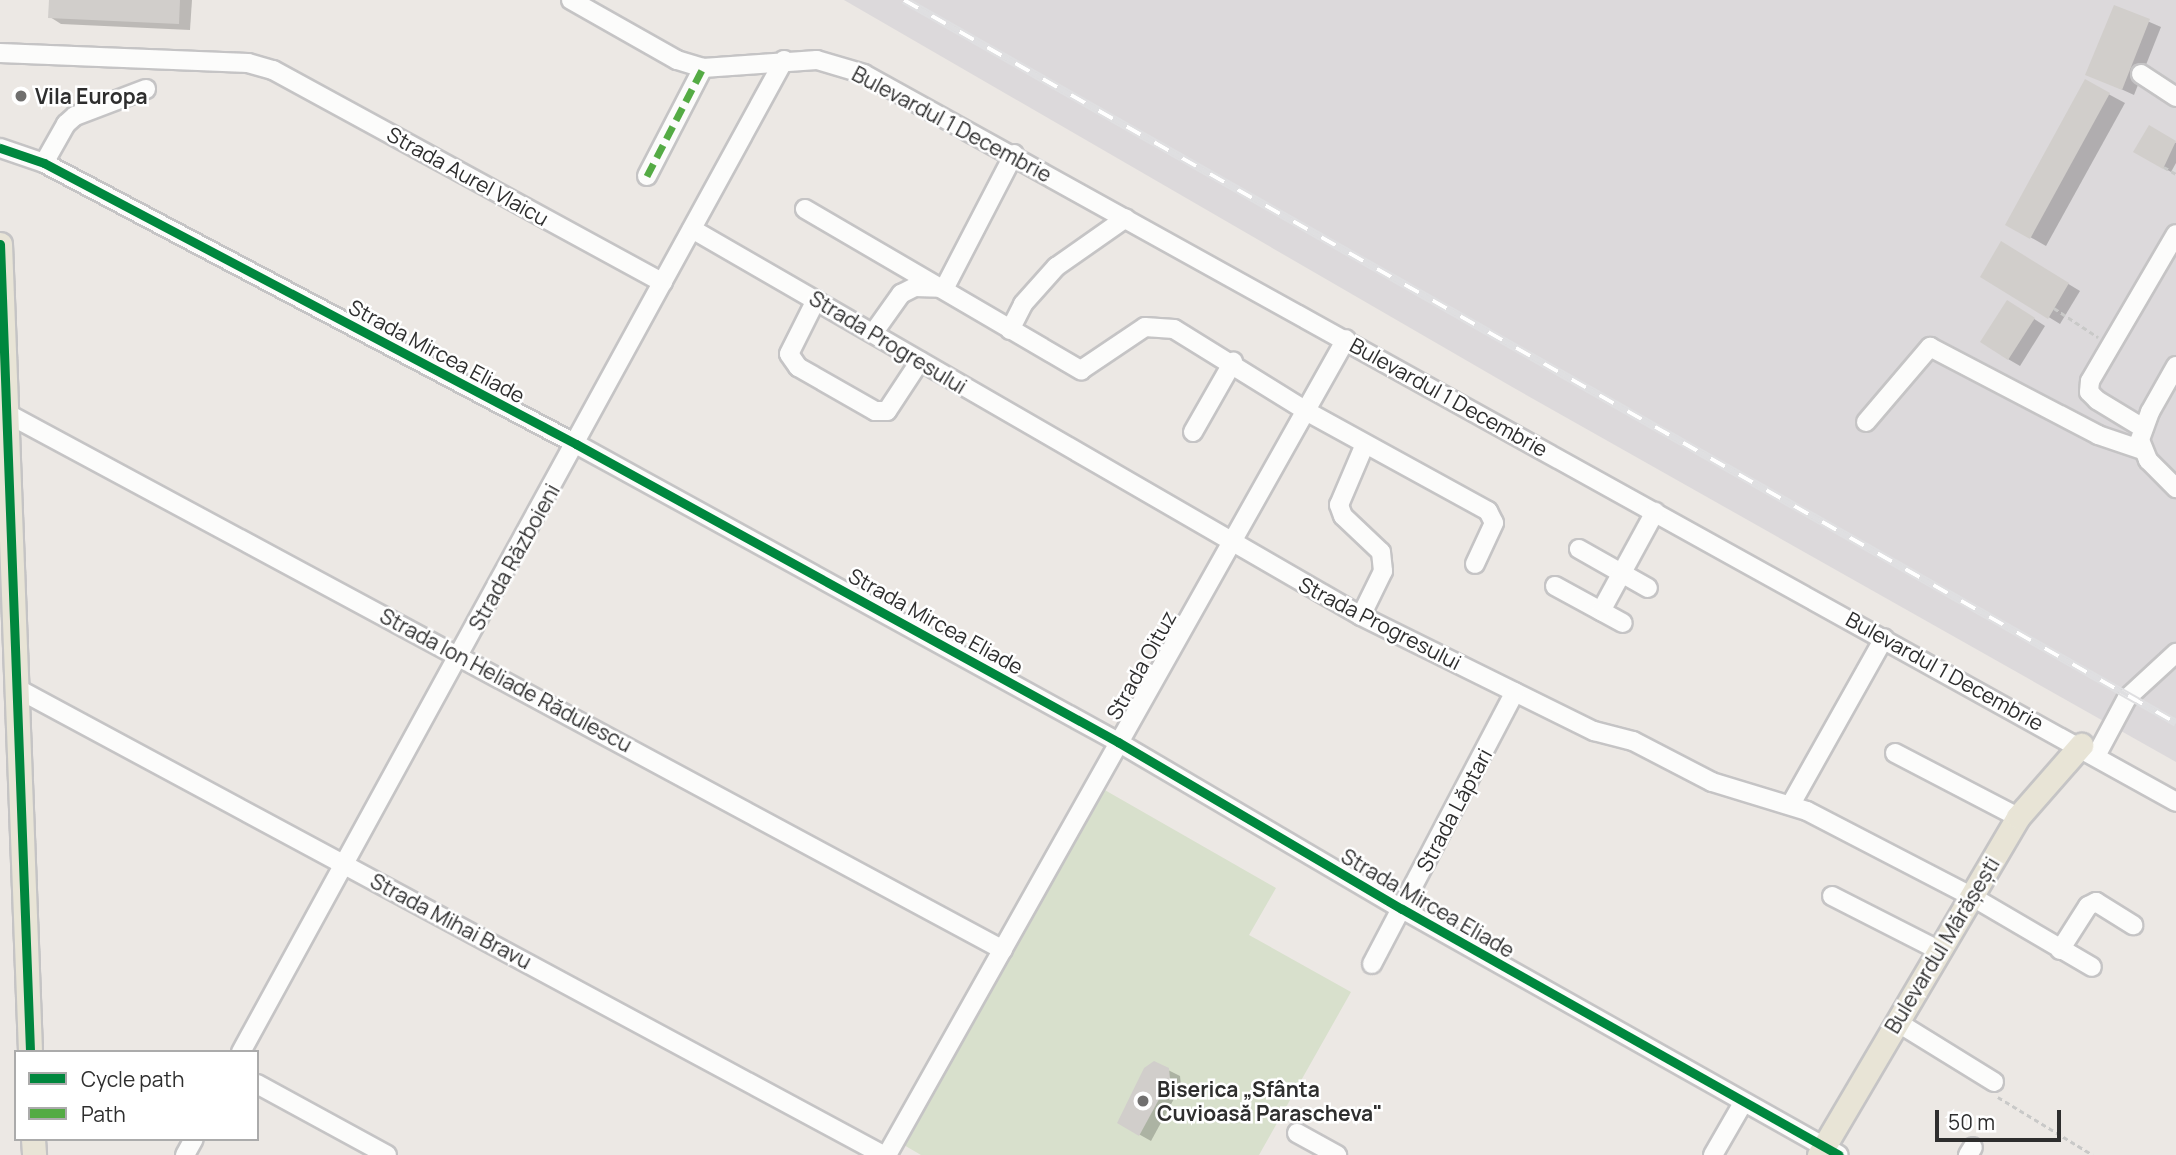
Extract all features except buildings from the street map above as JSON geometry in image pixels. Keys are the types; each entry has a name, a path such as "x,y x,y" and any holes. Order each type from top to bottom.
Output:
{"main road":[{"path":"0,244 8,414 12,676 30,1050"},
{"name":"Bulevardul Mărășești","path":"1827,1152 1938,950 2018,817 2089,750"}],"street":[{"name":"Bulevardul 1 Decembrie","path":"571,0 677,60 703,68 784,60 817,60 864,74 1014,154 1655,512 2089,750 2176,802"},
{"name":"Strada Aurel Vlaicu","path":"0,53 248,63 272,70 663,283"},
{"name":"Strada Războieni","path":"243,1050 784,60"},
{"path":"647,176 703,68"},
{"path":"2141,74 2176,97"},
{"path":"44,163 66,124 75,116 146,89"},
{"name":"Strada Mircea Eliade","path":"0,148 44,163 576,444 1118,742 1402,909 1827,1152"},
{"path":"944,289 1014,154"},
{"path":"805,209 1081,369 1145,327 1174,329 1233,362 1306,411 1488,511 1494,523 1475,564"},
{"path":"1010,330 1023,304 1056,267 1126,218"},
{"name":"Strada Progresului","path":"692,229 874,332 1230,544 1362,615 1594,731 1633,741 1712,782 1791,804 1971,897 2092,967"},
{"path":"2143,428 2089,392 2109,345 2176,234"},
{"path":"874,332 901,294 915,286 944,289"},
{"path":"816,300 789,354 798,367 874,411 887,411 920,361"},
{"name":"Strada Oituz","path":"885,1155 1346,340"},
{"path":"1866,422 1930,347 2098,435 2142,450 2176,488"},
{"path":"1194,432 1233,362"},
{"path":"2142,450 2143,428 2176,366"},
{"name":"Strada Ion Heliade Rădulescu","path":"8,414 460,654 1003,950"},
{"path":"1362,615 1383,571 1381,552 1343,516 1339,505 1365,444"},
{"path":"1601,611 1655,512"},
{"path":"1579,550 1648,587"},
{"path":"1555,586 1623,623"},
{"path":"1791,804 1884,638"},
{"path":"2089,750 2127,698 2176,653"},
{"name":"Strada Mihai Bravu","path":"12,676 345,863 885,1155"},
{"name":"Strada Lăptari","path":"1372,964 1515,692"},
{"path":"1895,754 2018,817"},
{"path":"1832,896 1938,950"},
{"path":"2060,950 2088,906 2096,902 2133,925"},
{"path":"1897,1022 1994,1082"},
{"path":"259,1085 387,1155"},
{"path":"1713,1155 1743,1103"},
{"path":"1297,1133 1336,1155"}],"path":[{"path":"2164,167 2176,174"},
{"path":"2054,308 2109,345"},
{"path":"1994,1082 1998,1100 2093,1155"}],"shaded area":[{"path":"844,0 2176,0 2176,762 1514,388"}],"green space":[{"path":"1103,789 1276,888 1249,935 1351,992 1259,1155 921,1155 897,1141"}],"railway":[{"path":"904,0 2176,723"}],"marked path":[{"path":"647,176 703,68"}],"cycle path":[{"path":"0,148 44,163 576,444 1118,742 1402,909 1839,1155"},
{"path":"0,244 30,1050"}],"place":[{"name":"Vila Europa","path":"21,96"},
{"name":"Biserica „Sfânta Cuvioasă Parascheva\"","path":"1143,1101"}]}
